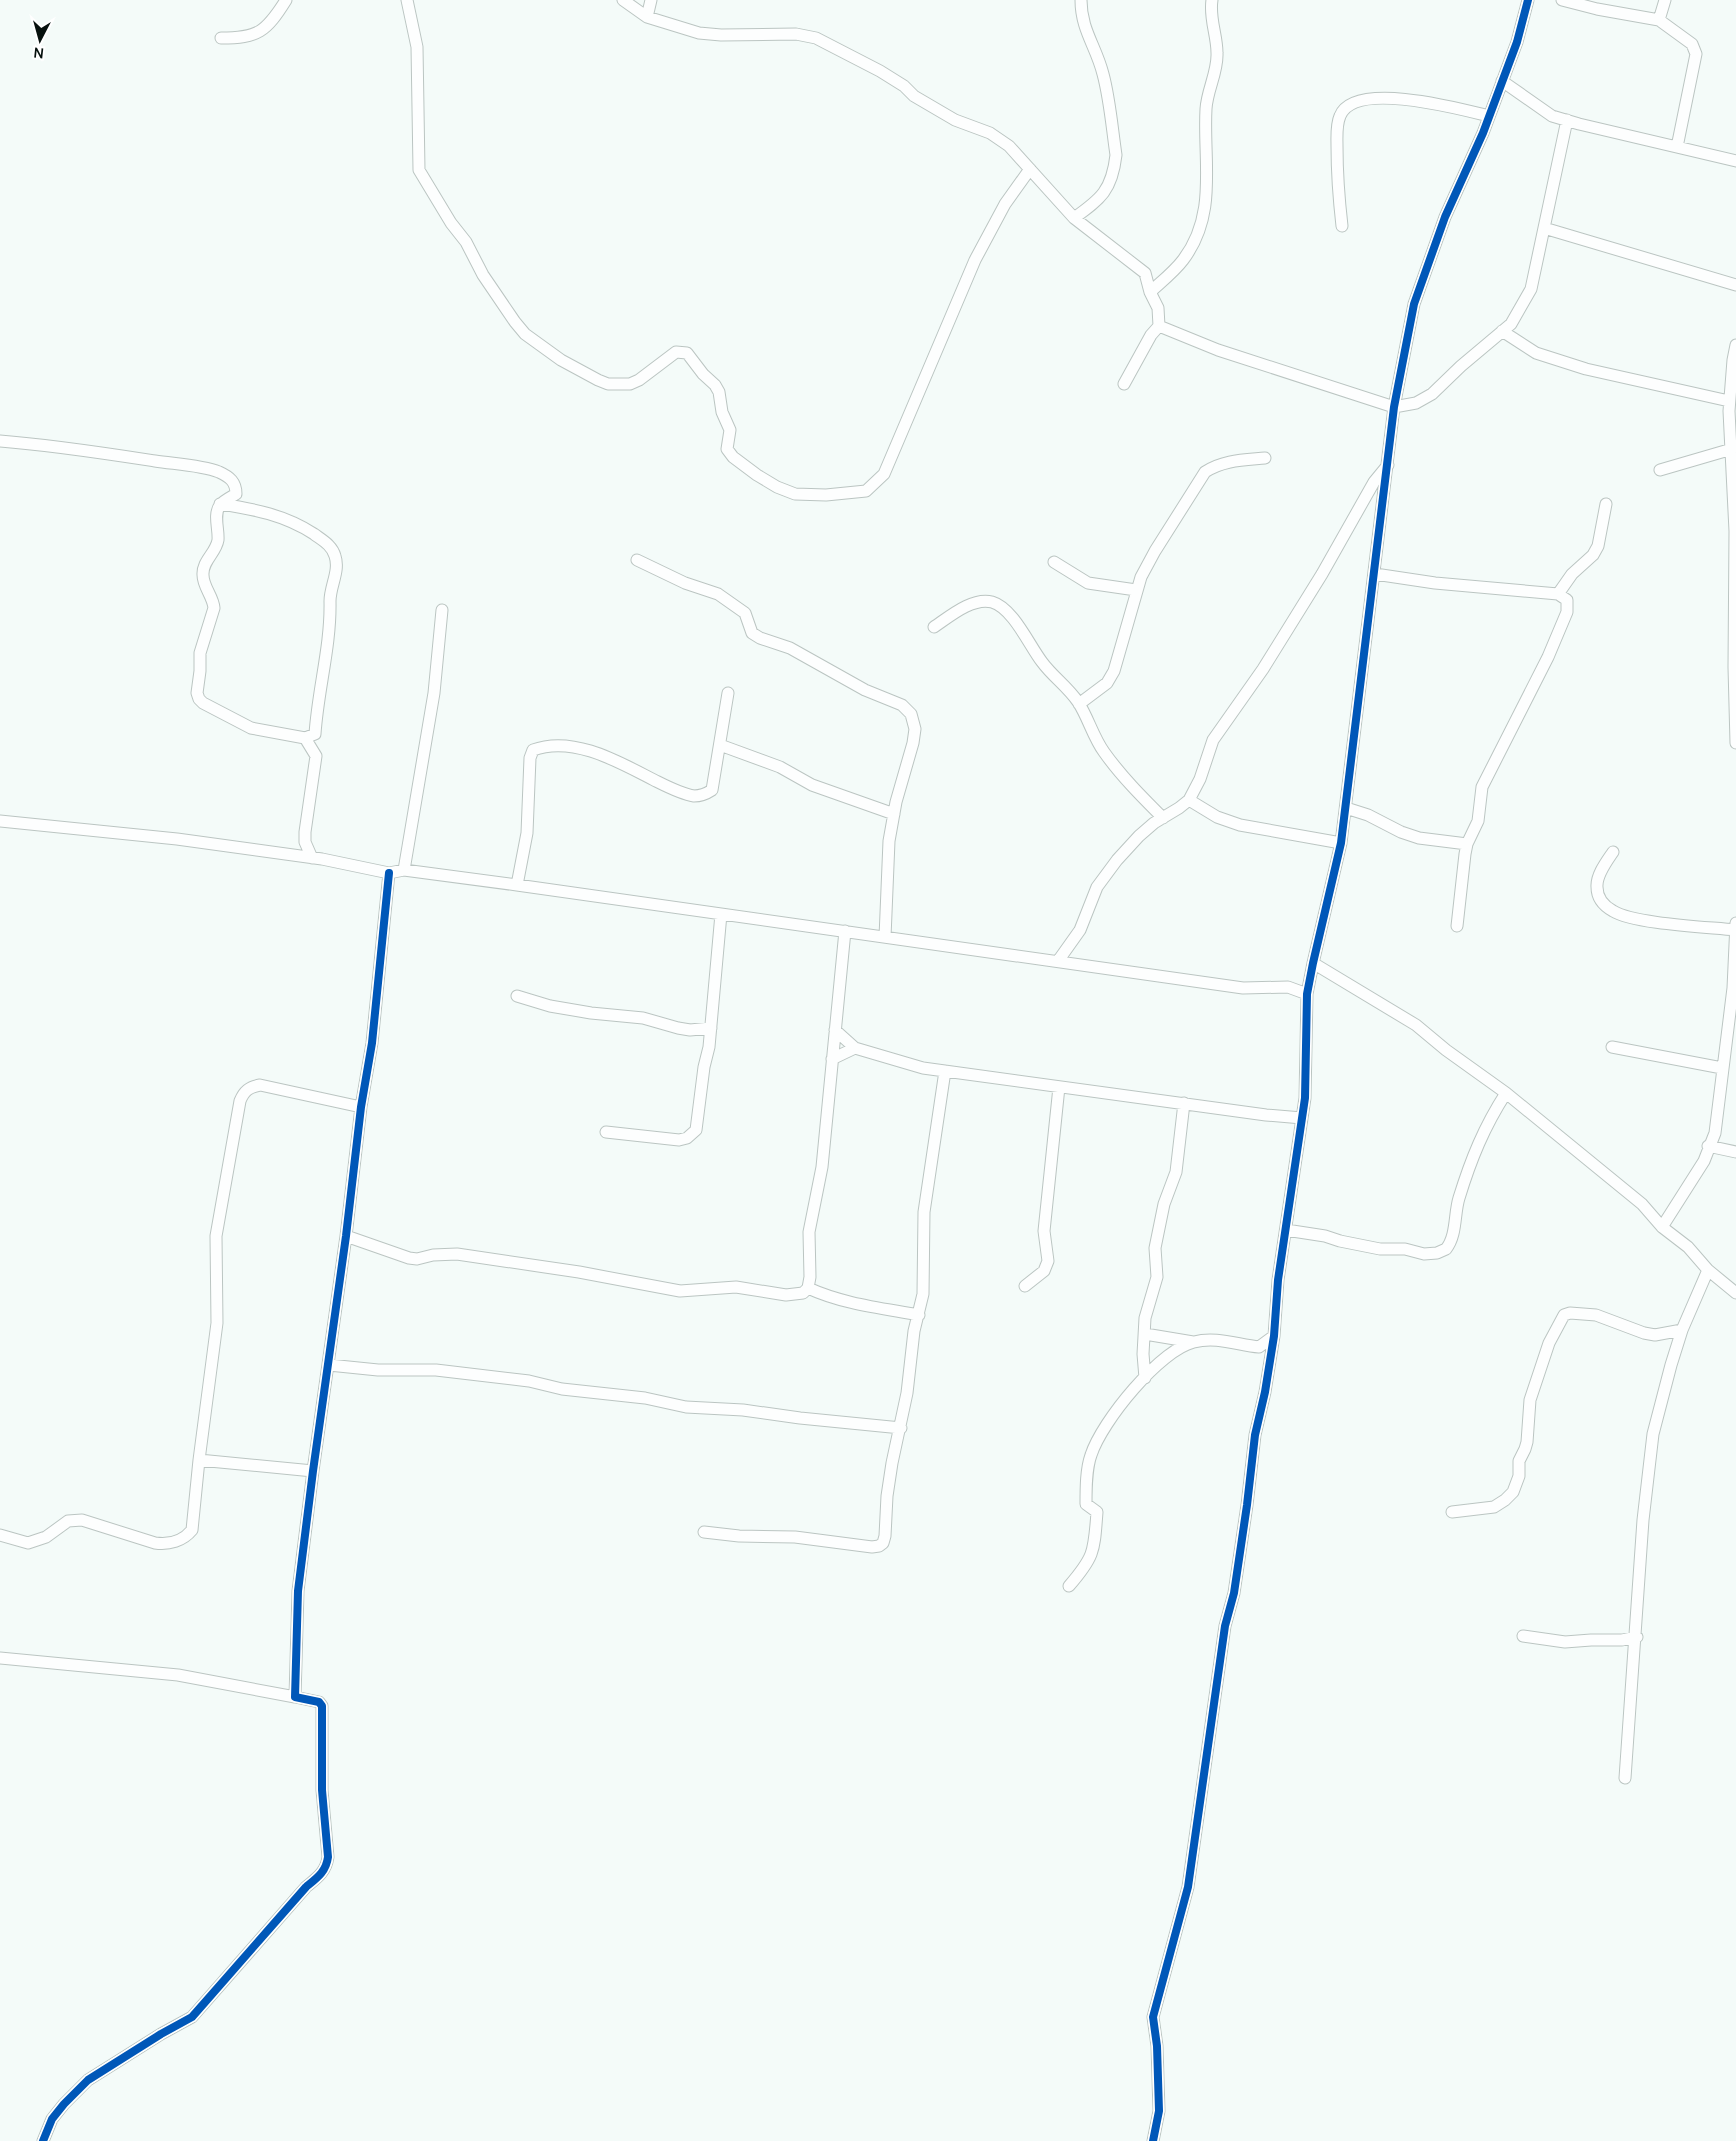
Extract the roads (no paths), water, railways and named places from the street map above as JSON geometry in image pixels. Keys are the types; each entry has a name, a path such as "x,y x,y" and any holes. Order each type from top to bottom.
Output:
{"street":[{"path":"221,38 245,38 260,32 277,15 286,0"},
{"path":"406,0 416,47 419,170 435,198 466,242 483,275 515,322 525,334 561,360 608,384 630,384 639,380 676,352 687,353 719,392 722,412 730,430 727,449 733,457 777,487 795,494 826,495 866,491 884,474 975,260 1005,204 1030,169"},
{"path":"623,0 647,17 699,33 722,35 796,34 816,38 880,71 904,86 914,96 955,120 990,133 1009,146 1074,218 1145,273 1150,292 1158,308 1159,326 1151,335 1124,384"},
{"path":"647,17 651,0"},
{"path":"1074,218 1102,198 1115,167 1116,155 1104,76 1097,55 1085,30 1081,15 1081,0"},
{"path":"1150,292 1183,260 1199,232 1205,214 1207,191 1206,106 1216,70 1218,54 1211,14 1212,0"},
{"path":"1153,2141 1159,2112 1157,2046 1153,2017 1188,1886 1225,1626 1236,1582 1255,1435 1265,1392 1274,1336 1278,1280 1305,1098 1307,994 1341,843 1394,407 1414,304 1445,217 1489,116 1517,42 1528,0"},
{"path":"1562,0 1659,20 1692,44 1696,54 1677,147"},
{"path":"1659,20 1665,0"},
{"path":"1502,81 1552,116 1736,162"},
{"path":"1342,226 1337,180 1337,127 1340,115 1346,107 1379,99 1398,98 1426,101 1489,116"},
{"path":"1159,326 1218,350 1394,407 1416,403 1432,394 1461,366 1502,332 1521,309 1531,289 1567,120"},
{"path":"1544,228 1736,285"},
{"path":"1502,332 1536,353 1586,369 1730,401"},
{"path":"1736,345 1730,401 1736,531 1736,743"},
{"path":"0,441 72,448 217,472 233,481 236,487 236,494 220,504 217,512 218,540 203,567 202,577 214,608 200,647 198,699 251,728 305,738 315,734 330,628 330,601 336,568 335,556 326,542 301,526 273,514 220,504"},
{"path":"1660,470 1732,449"},
{"path":"1080,704 1107,683 1114,672 1136,590 1155,551 1205,472 1215,465 1230,461 1265,458"},
{"path":"1058,962 1080,930 1097,887 1139,836 1154,822 1189,800 1200,779 1213,740 1263,669 1322,574 1374,482 1388,465"},
{"path":"1558,594 1572,574 1593,555 1598,546 1606,504"},
{"path":"637,560 685,583 718,594 745,613 752,633 760,638 790,648 865,690 902,705 911,714 915,729 913,743 894,814 889,842 885,937"},
{"path":"1054,562 1088,583 1136,590"},
{"path":"1375,574 1435,584 1558,594 1567,600 1567,612 1548,657 1482,787 1478,820 1467,844 1456,926"},
{"path":"934,627 964,608 980,601 991,602 1003,607 1043,664 1066,685 1080,704 1103,752 1135,790 1163,818"},
{"path":"404,870 434,693 442,610"},
{"path":"517,885 527,833 530,758 533,750 544,746 565,746 594,752 672,788 694,796 705,795 712,790 728,693"},
{"path":"305,738 316,756 305,832 305,842 312,858"},
{"path":"720,745 780,767 812,785 894,814"},
{"path":"1189,800 1217,818 1240,825 1341,843"},
{"path":"1346,808 1368,815 1401,832 1420,838 1467,844"},
{"path":"0,821 177,839 312,858 389,873 404,870 1243,988 1288,987 1307,994"},
{"path":"1613,852 1600,874 1596,886 1601,901 1614,912 1634,919 1735,926 1732,1022 1722,1068 1715,1133 1708,1146 1704,1161 1662,1227"},
{"path":"295,1697 298,1591 346,1236 361,1107 372,1043 389,873"},
{"path":"606,1132 679,1140 688,1138 693,1134 698,1124 704,1067 710,1047 720,914"},
{"path":"346,1236 409,1258 417,1259 433,1255 457,1254 589,1274 680,1291 736,1287 786,1295 803,1293 808,1288 810,1276 809,1232 822,1167 845,931"},
{"path":"1288,987 1312,968"},
{"path":"1312,968 1416,1025 1446,1050 1506,1093 1642,1204 1662,1227 1688,1247 1708,1270 1736,1293"},
{"path":"517,996 550,1006 591,1013 643,1018 690,1030 711,1028"},
{"path":"835,1030 855,1048 923,1068 1266,1115 1302,1118"},
{"path":"1612,1047 1722,1068"},
{"path":"832,1059 855,1048"},
{"path":"704,1532 739,1536 788,1536 872,1547 883,1543 886,1536 888,1488 892,1463 901,1428 907,1392 914,1331 924,1294 924,1212 945,1071"},
{"path":"0,1535 28,1543 46,1537 68,1521 82,1520 155,1543 164,1544 186,1537 192,1530 217,1322 216,1236 240,1101 244,1093 251,1086 260,1085 361,1107"},
{"path":"1025,1286 1044,1271 1048,1261 1044,1231 1059,1086"},
{"path":"1286,1230 1325,1236 1340,1242 1380,1248 1405,1249 1424,1254 1437,1253 1446,1249 1452,1233 1458,1200 1476,1147 1487,1123 1506,1093"},
{"path":"1145,1378 1143,1354 1148,1304 1157,1277 1155,1248 1160,1222 1176,1172 1184,1103"},
{"path":"1708,1146 1736,1152"},
{"path":"1625,1778 1643,1520 1654,1434 1671,1365 1682,1330 1708,1270"},
{"path":"808,1288 825,1296 852,1303 919,1314"},
{"path":"1452,1512 1494,1507 1513,1492 1519,1476 1519,1461 1527,1442 1530,1400 1549,1343 1564,1315 1570,1312 1596,1315 1644,1333 1655,1335 1682,1330"},
{"path":"1145,1334 1194,1342 1219,1341 1259,1347 1274,1336"},
{"path":"1069,1586 1087,1565 1093,1552 1097,1512 1086,1504 1086,1485 1092,1452 1115,1412 1145,1378 1161,1361 1181,1347 1194,1342"},
{"path":"329,1365 378,1370 436,1370 529,1381 562,1389 644,1398 706,1409 742,1410 901,1428"},
{"path":"199,1460 313,1472"},
{"path":"1523,1636 1565,1642 1622,1640 1636,1636"},
{"path":"0,1658 178,1675 295,1697 318,1702 322,1706 322,1790 328,1857 327,1866 323,1873 306,1887 192,2017 160,2034 88,2080 52,2119 43,2141"},
{"path":"0,1664 144,1678 295,1697"}]}
